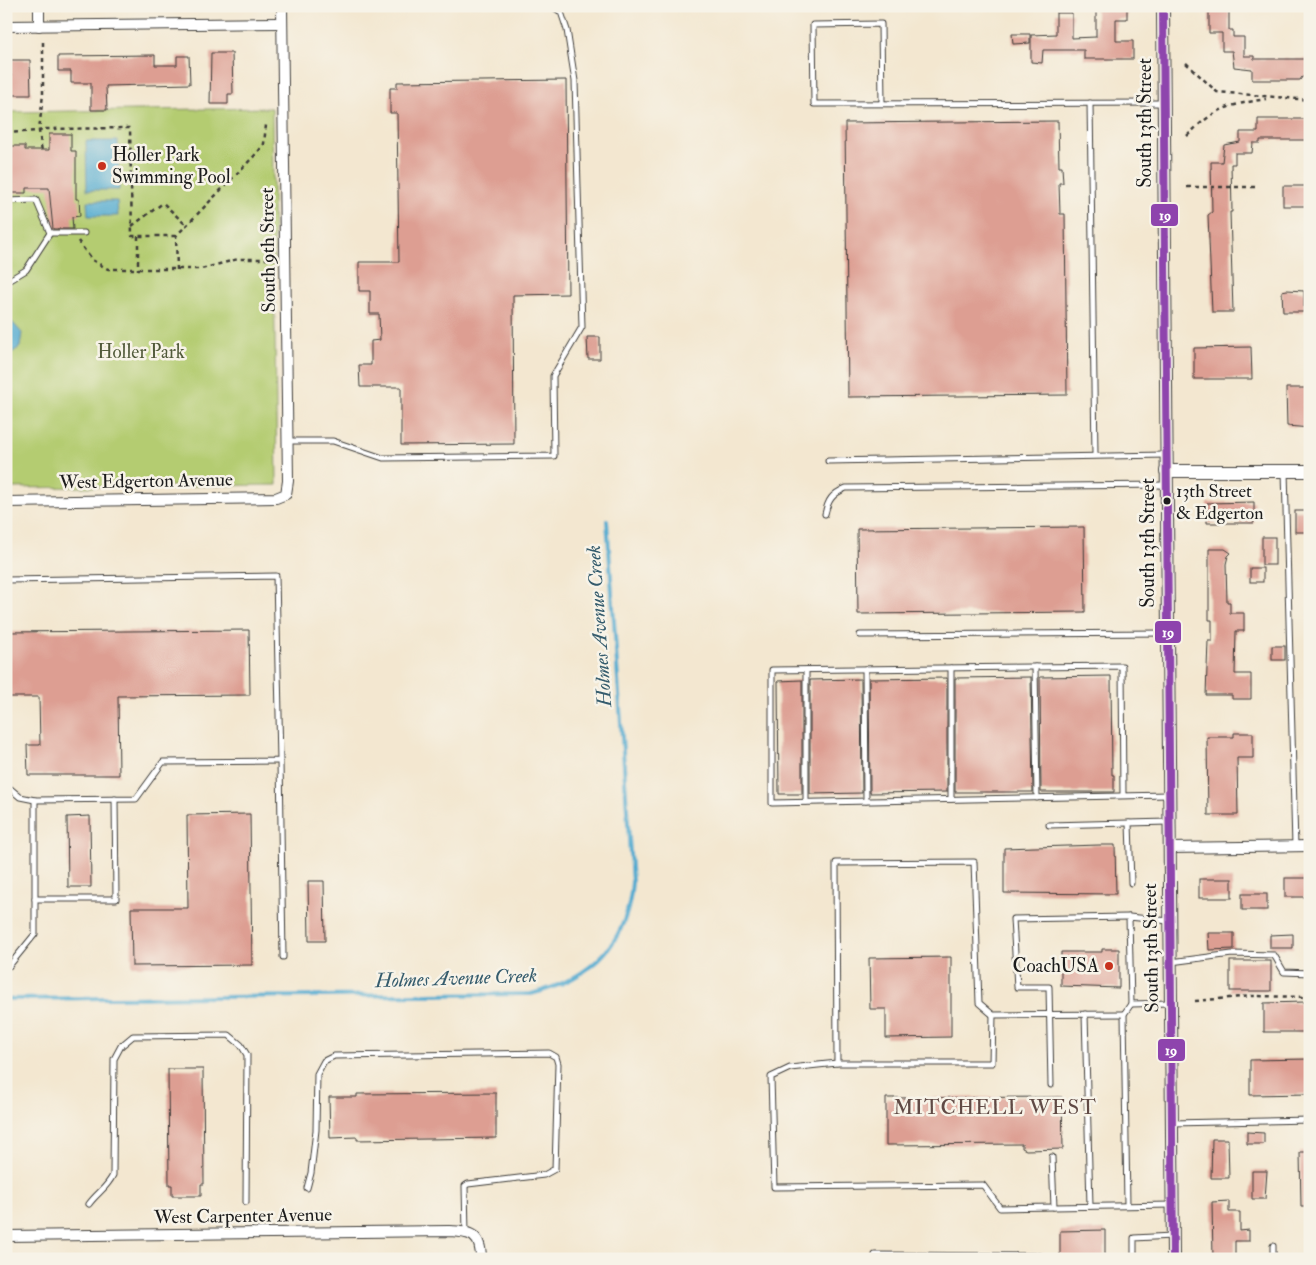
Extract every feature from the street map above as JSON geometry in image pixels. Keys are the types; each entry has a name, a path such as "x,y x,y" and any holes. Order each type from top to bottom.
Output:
{"street":[{"path":"39,6 39,26"},
{"name":"South 9th Street","path":"282,6 288,441 288,481 286,494"},
{"name":"South 13th Street","path":"1163,6 1168,822 1173,1259"},
{"path":"6,26 282,23"},
{"path":"1166,470 1310,471"},
{"name":"West Edgerton Avenue","path":"6,502 276,498 286,494"},
{"path":"1169,848 1310,846"},
{"name":"West Carpenter Avenue","path":"6,1236 449,1231 466,1233 478,1240 482,1259"}],"lane":[{"path":"288,441 333,441 382,458 554,456 553,376 582,327 575,81 567,30 560,12 552,6"},
{"path":"882,104 881,24 813,25 814,104 882,104 1090,103 1164,103"},
{"path":"1090,103 1095,455"},
{"path":"6,201 36,200 50,233"},
{"path":"50,233 84,233"},
{"path":"6,282 26,270 50,233"},
{"path":"828,461 1166,455"},
{"path":"1285,471 1295,846"},
{"path":"825,514 827,503 834,493 846,488 1166,485"},
{"path":"6,580 276,576 283,957"},
{"path":"860,635 1168,633"},
{"path":"1124,796 1122,666 772,670 772,803 952,799 1038,798 1169,795"},
{"path":"1035,667 1038,798"},
{"path":"951,668 952,799"},
{"path":"806,670 806,802"},
{"path":"865,670 866,801"},
{"path":"6,785 20,797 35,800 136,798 163,762 280,761"},
{"path":"35,899 116,899 115,799"},
{"path":"6,966 34,934 35,800"},
{"path":"1050,825 1168,822"},
{"path":"1129,823 1131,882"},
{"path":"836,1063 836,864 974,862 979,1003 993,1014 1124,1014"},
{"path":"1127,1206 1124,1014 1131,1004 1129,917"},
{"path":"1051,1085 1048,987 1017,987 1013,919 1129,917 1170,921"},
{"path":"1170,962 1232,954 1274,955 1284,972 1310,973"},
{"path":"1131,1004 1171,1003"},
{"path":"993,1014 992,1063 836,1063 790,1068 772,1077 774,1187 983,1185 1000,1208 1172,1205"},
{"path":"1085,1014 1090,1206"},
{"path":"89,1204 97,1194 108,1186 113,1175 114,1059 121,1046 132,1036 229,1035 241,1046 247,1055 246,1202"},
{"path":"307,1188 311,1173 316,1130 317,1074 324,1061 334,1056 549,1053 556,1057 558,1064 555,1169 544,1175 468,1184 465,1186 466,1233"},
{"path":"1172,1123 1310,1120"},
{"path":"1052,1157 1054,1207"},
{"path":"1134,1259 1134,1238 1173,1236"},
{"path":"1273,1246 1273,1259"},
{"path":"875,1259 875,1255 1040,1256 1040,1259"}],"path":[{"path":"42,152 39,131 43,94 43,42"},
{"path":"1186,64 1217,92 1310,100"},
{"path":"1187,136 1206,118 1226,106 1270,98"},
{"path":"177,270 176,236 258,152 264,144 266,125"},
{"path":"9,146 7,133 46,129 130,128 132,236 176,236"},
{"path":"1187,187 1256,187"},
{"path":"132,226 163,203 186,225"},
{"path":"73,233 85,252 101,266 108,269 201,269 238,259 285,258"},
{"path":"138,236 138,270"},
{"path":"1195,1001 1252,996 1310,997"}],"green space":[{"name":"Holler Park","path":"272,108 277,485 6,488 6,112"}],"water":[{"name":"Holler Park Swimming Pool","path":"86,141 118,141 119,190 87,190"},
{"path":"87,201 117,201 118,216 88,216"},
{"path":"6,321 12,322 22,333 20,347 6,357"}],"building":[{"path":"1096,6 1127,6 1127,19 1116,19 1116,41 1133,41 1133,59 1084,59 1084,50 1043,50 1042,63 1031,62 1031,35 1056,34 1056,13 1072,13 1072,38 1096,37"},
{"path":"1209,6 1229,6 1229,30 1233,30 1233,37 1244,37 1244,56 1254,56 1254,59 1310,59 1310,77 1302,77 1300,80 1252,80 1252,69 1234,67 1232,51 1222,51 1222,33 1209,33"},
{"path":"1012,34 1030,34 1030,43 1013,44"},
{"path":"211,53 232,53 233,94 228,94 228,104 210,104"},
{"path":"155,55 155,65 177,65 177,56 189,56 190,84 106,86 107,110 91,110 91,83 71,83 71,71 58,71 58,56"},
{"path":"6,60 30,60 31,95 12,95 11,75 6,75"},
{"path":"566,80 568,294 513,295 514,444 401,445 401,387 360,387 359,365 371,365 371,341 380,340 379,314 370,314 370,291 359,291 359,262 399,262 397,113 390,113 390,88 397,88 397,82"},
{"path":"1258,119 1310,119 1310,140 1260,140 1260,143 1253,143 1252,153 1235,153 1235,164 1231,164 1232,212 1230,212 1233,312 1212,312 1208,215 1212,212 1211,162 1222,162 1224,145 1240,142 1240,132 1258,132"},
{"path":"1058,121 1059,167 1062,167 1063,183 1059,183 1060,214 1065,214 1067,395 848,397 845,123"},
{"path":"49,134 71,134 71,151 76,151 76,199 79,199 80,216 72,217 73,229 53,229 49,188 26,188 26,193 6,193 6,146 25,146 25,150 49,150"},
{"path":"1283,186 1310,186 1310,206 1283,206"},
{"path":"1282,291 1304,291 1304,312 1283,312"},
{"path":"587,337 600,337 600,359 588,359"},
{"path":"1251,347 1252,379 1194,379 1194,348"},
{"path":"1286,388 1310,388 1310,428 1287,426"},
{"path":"1254,502 1254,523 1207,523 1207,503"},
{"path":"1295,511 1310,511 1310,532 1295,532"},
{"path":"1084,527 1085,612 858,614 857,529"},
{"path":"1262,537 1275,537 1275,565 1262,565"},
{"path":"1209,549 1225,549 1231,553 1226,564 1227,602 1230,602 1230,613 1244,613 1244,631 1236,631 1235,674 1251,674 1251,699 1232,699 1232,695 1206,695 1208,641 1212,641 1212,620 1209,620"},
{"path":"1250,568 1263,568 1263,582 1250,582"},
{"path":"249,630 250,695 118,696 119,775 28,775 27,745 40,745 39,697 6,697 6,632"},
{"path":"1272,646 1285,646 1285,660 1272,660"},
{"path":"1111,676 1112,775 1114,775 1114,792 1041,792 1040,677"},
{"path":"1031,677 1033,792 955,792 955,678"},
{"path":"947,678 947,792 870,793 869,679"},
{"path":"861,679 862,793 810,794 810,680"},
{"path":"802,680 802,794 779,794 778,681"},
{"path":"1234,733 1253,733 1253,758 1237,758 1238,815 1208,815 1207,737 1234,737"},
{"path":"250,814 252,965 132,966 131,908 188,908 187,815"},
{"path":"90,816 91,887 68,887 67,817"},
{"path":"1115,845 1116,894 1004,893 1004,848"},
{"path":"1285,878 1310,878 1310,897 1285,897"},
{"path":"1199,879 1232,879 1232,898 1199,898"},
{"path":"308,881 324,881 325,941 309,941"},
{"path":"1242,894 1267,894 1267,910 1242,910"},
{"path":"1208,933 1234,933 1234,949 1209,950"},
{"path":"1293,934 1293,948 1270,948 1270,935"},
{"path":"1102,949 1119,949 1119,988 1061,986 1061,952 1102,952"},
{"path":"951,957 951,1037 886,1038 886,1009 870,1009 869,958"},
{"path":"1230,961 1271,961 1271,991 1230,991"},
{"path":"1305,1002 1305,1032 1264,1032 1264,1003"},
{"path":"1310,1059 1310,1094 1250,1095 1250,1060"},
{"path":"168,1069 203,1069 204,1184 201,1184 201,1196 172,1196 172,1185 169,1185"},
{"path":"496,1093 496,1138 357,1140 357,1137 330,1138 329,1097 357,1097 357,1094"},
{"path":"1062,1097 1063,1149 1026,1150 1022,1148 1022,1144 886,1145 886,1098"},
{"path":"1247,1132 1264,1133 1264,1144 1247,1144"},
{"path":"1212,1139 1228,1139 1229,1178 1211,1178"},
{"path":"1300,1152 1310,1152 1310,1207 1301,1207"},
{"path":"1252,1171 1267,1171 1265,1199 1252,1199"},
{"path":"1229,1201 1229,1212 1240,1212 1240,1231 1249,1230 1249,1241 1235,1241 1235,1259 1213,1259 1212,1202"},
{"path":"1105,1230 1105,1259 1060,1259 1060,1231"}],"waterway":[{"name":"Holmes Avenue Creek","path":"6,999 531,994 571,979 588,969 614,941 623,924 629,904 632,882 607,520"}],"transit line":[{"name":"19","path":"1163,6 1173,1259"}],"place":[{"name":"Holler Park Swimming Pool","path":"102,166"},
{"name":"13th Street & Edgerton","path":"1167,501"},
{"name":"CoachUSA","path":"1109,966"}],"district":[{"name":"MITCHELL WEST","path":"995,1107"}]}
